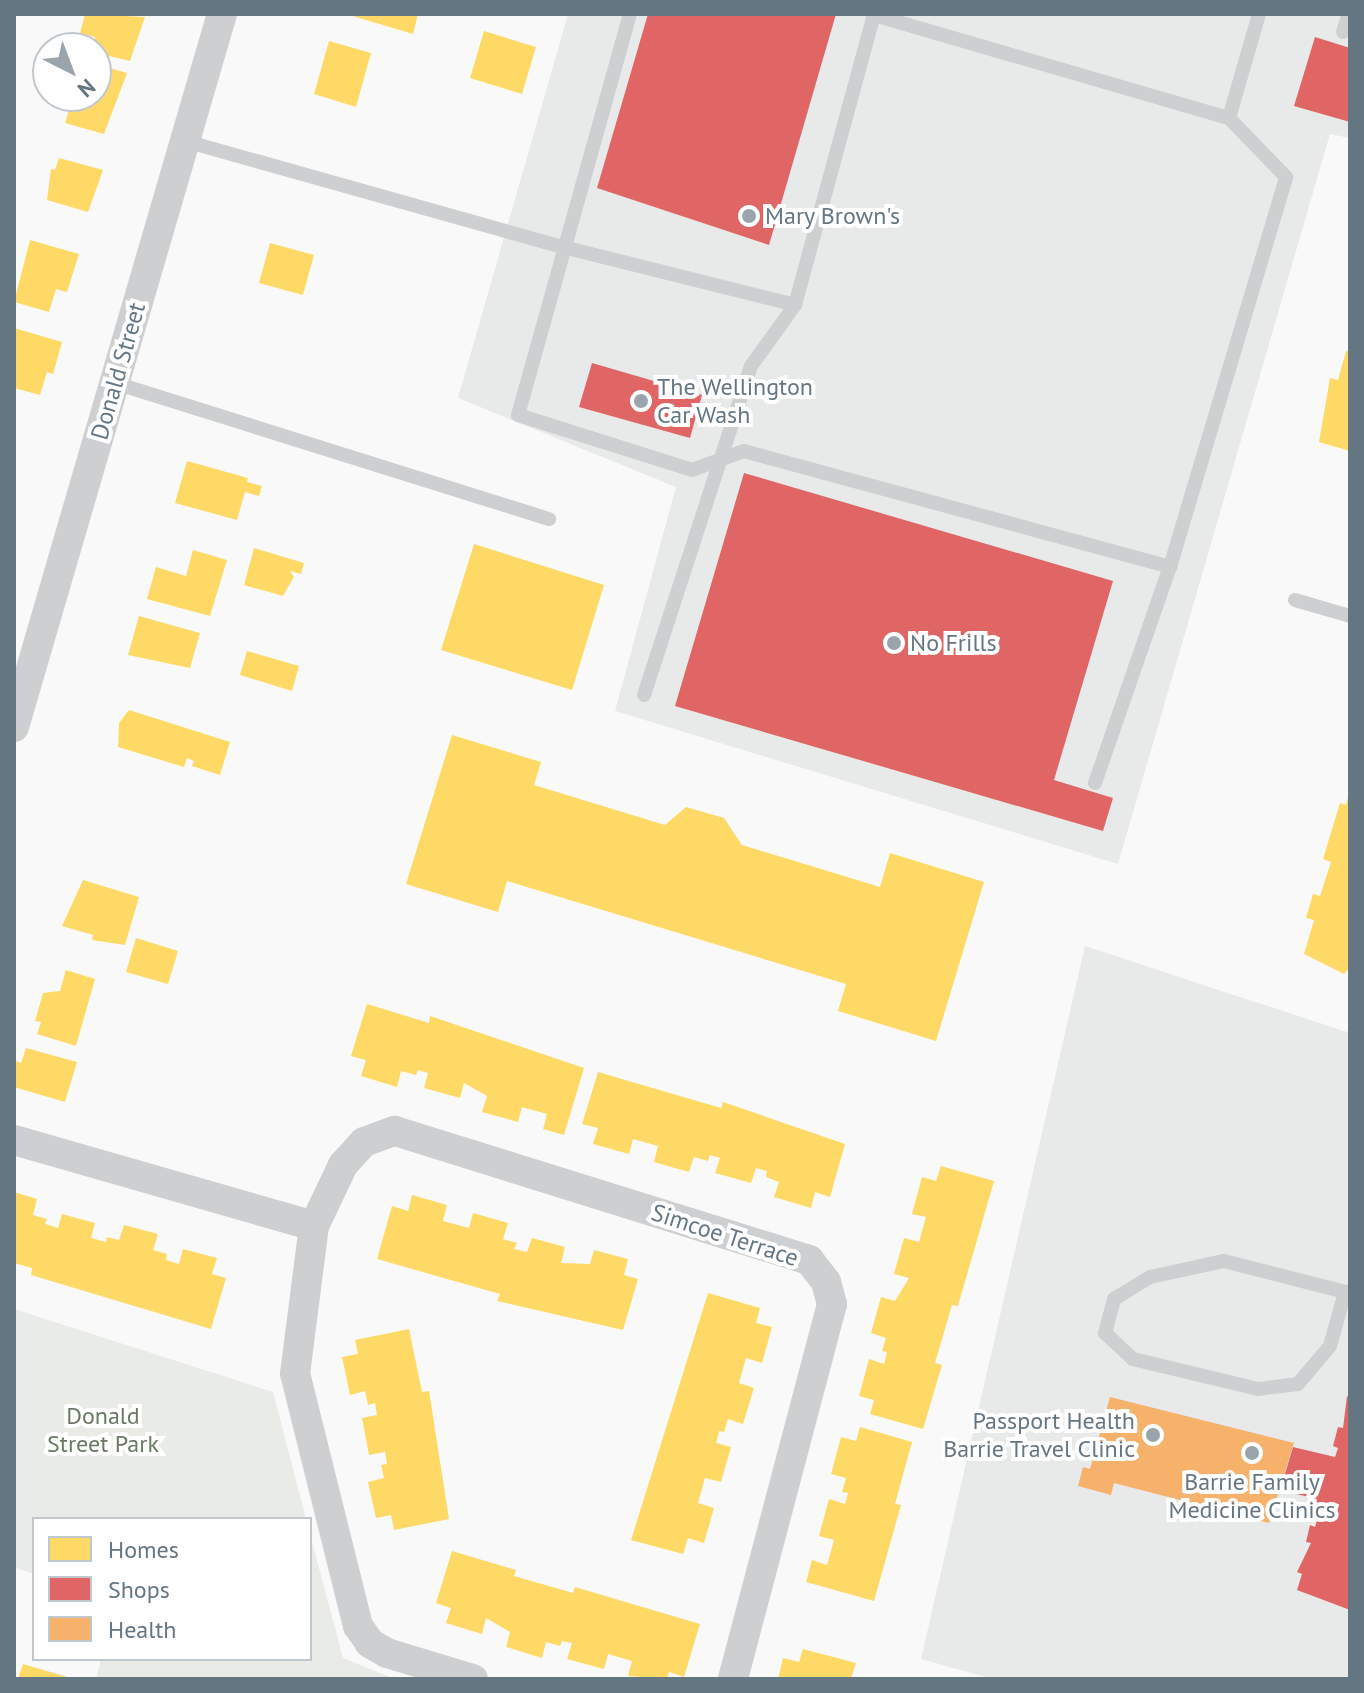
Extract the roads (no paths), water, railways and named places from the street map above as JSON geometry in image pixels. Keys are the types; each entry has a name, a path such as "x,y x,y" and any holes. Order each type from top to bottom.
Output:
{"street":[{"name":"Donald Street","path":"14,727 222,14"},
{"name":"Simcoe Terrace","path":"473,1679 387,1653 370,1643 358,1626 295,1374 314,1226 343,1165 364,1142 395,1131 809,1260 826,1282 832,1304 733,1679"},
{"path":"14,1140 314,1226"}],"lane":[{"path":"630,14 518,415 692,470 744,451 1170,567"},
{"path":"1229,118 1259,14"},
{"path":"1343,32 1349,14"},
{"path":"644,695 751,366 795,305 874,15 1229,118 1286,177 1170,567 1095,783"},
{"path":"185,141 563,247 795,305"},
{"path":"115,383 549,519"},
{"path":"1295,600 1350,616"},
{"path":"1224,1261 1347,1293 1330,1346 1298,1384 1258,1389 1133,1359 1105,1333 1114,1299 1150,1277 1224,1261"}],"place":[{"name":"Mary Brown's","path":"749,216"},
{"name":"The Wellington Car Wash","path":"641,401"},
{"name":"No Frills","path":"894,643"},
{"name":"Passport Health Barrie Travel Clinic","path":"1153,1435"},
{"name":"Barrie Family Medicine Clinics","path":"1252,1453"}],"park label":[{"name":"Donald Street Park","path":"103,1430"}]}
